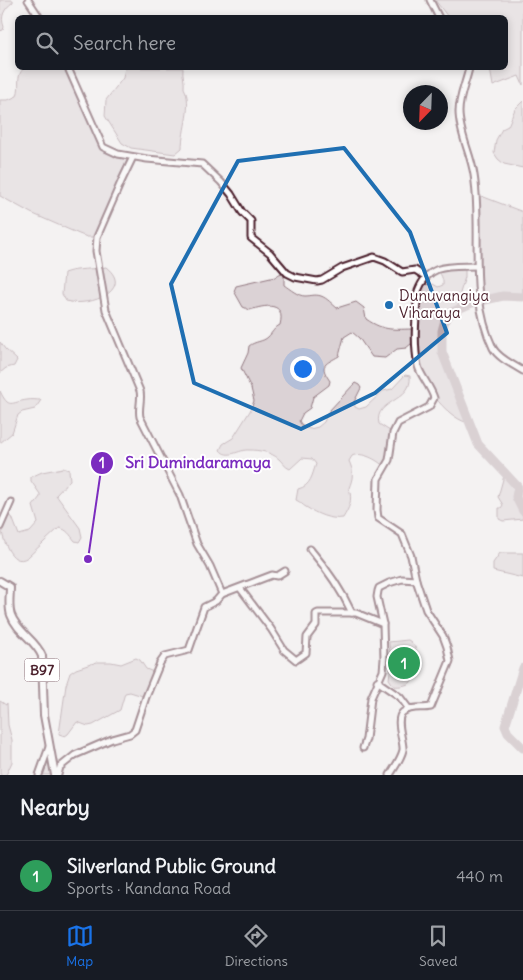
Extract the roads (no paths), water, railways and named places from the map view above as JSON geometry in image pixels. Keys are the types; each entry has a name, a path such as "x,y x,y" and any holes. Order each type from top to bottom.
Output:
{"main road":[{"name":"B97","path":"0,580 10,587 11,614 14,620 40,650 42,656 43,709 56,775"}],"street":[{"path":"28,0 38,15"},
{"path":"430,0 438,15"},
{"path":"69,70 103,147 110,152 133,157 202,164 231,194 242,212 251,221 251,238 258,242 290,276 317,281 322,280 342,268 374,257 402,272 414,270 426,277"},
{"path":"468,70 461,95 459,122 468,146 474,174 478,218 477,266 483,315 487,334 496,352 523,371"},
{"path":"133,157 120,182 97,237 96,251 100,267 101,288 106,310 140,391 142,400 140,417 180,495 197,544 210,566 222,594"},
{"path":"390,775 403,749 399,725 401,715 409,709 431,707 450,660 443,636 426,610 416,580 411,556 402,534 378,518 378,480 389,460 392,433 398,423 429,407 434,398 432,389 419,369 416,340 418,291 426,277 438,268 477,266"},
{"path":"0,527 11,502"},
{"path":"310,549 324,565 340,589 352,613"},
{"path":"56,775 60,767 75,754 130,734 136,730 146,697 160,663 165,656 189,650 204,607 216,601 222,594 285,571"},
{"path":"363,748 366,739 369,707 377,681 383,671 383,624 377,598 378,589 389,582 402,579 416,580"},
{"path":"240,588 271,629 284,650 296,660 306,653 307,637 316,625 316,614 318,613 352,613 383,624"},
{"path":"377,681 400,697 409,709"},
{"path":"39,775 49,747"}],"waterway":[{"path":"523,297 503,296 472,303 452,312 445,320 442,331 442,352 478,444 518,487 516,497 523,511"},
{"path":"523,668 505,726 508,733 523,748"}],"place":[{"name":"Dunuvangiya Viharaya","path":"389,305"},
{"name":"Sri Dumindaramaya","path":"88,559"},
{"name":"Silverland Public Ground","path":"404,663"}]}
